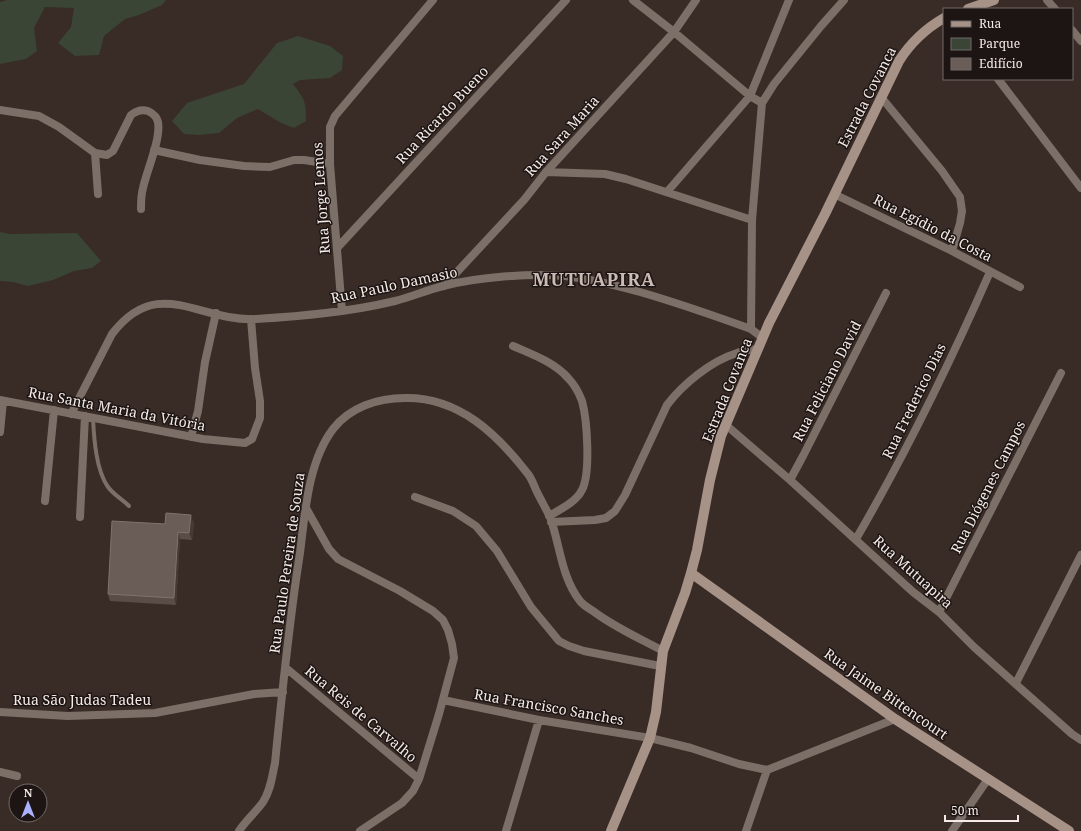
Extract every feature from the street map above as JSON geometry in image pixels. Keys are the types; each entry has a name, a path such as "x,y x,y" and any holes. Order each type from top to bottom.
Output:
{"street":[{"name":"Rua Jorge Lemos","path":"342,311 338,247 330,164 330,128 335,116 433,0"},
{"name":"Rua Ricardo Bueno","path":"338,247 566,0"},
{"path":"633,0 674,32 750,96 762,103"},
{"name":"Rua Sara Maria","path":"444,286 524,200 546,172 674,32 696,0"},
{"path":"667,192 750,96 789,0"},
{"path":"751,329 752,220 762,103 774,84 844,0"},
{"path":"971,8 994,0"},
{"path":"1047,0 1054,8"},
{"name":"Estrada Covanca","path":"612,831 650,738 656,712 660,666 663,651 691,573 716,455 726,425 763,338 893,73 906,50 920,34 943,19"},
{"path":"1073,31 1081,40"},
{"path":"999,80 1081,188"},
{"path":"881,97 942,171 960,197 962,211 952,251"},
{"path":"0,110 39,116 60,127 95,153 107,155 114,151 131,116 141,110 148,111 156,117 158,122 154,150 142,190 142,209"},
{"path":"154,150 200,160 244,166 270,167 294,160 330,164"},
{"path":"95,153 98,194"},
{"path":"546,172 605,174 626,179 752,220"},
{"name":"Rua Egídio da Costa","path":"834,194 952,251 1020,287"},
{"name":"Rua Frederico Dias","path":"856,539 882,495 904,453 961,336 990,272"},
{"name":"Rua Paulo Damasio","path":"71,414 112,334 130,315 152,304 171,303 238,318 251,319 342,311 395,301 444,286 491,278 533,275 565,276 603,282 697,309 751,329 763,338"},
{"name":"Rua Feliciano David","path":"790,480 886,293"},
{"path":"191,437 198,411 205,362 216,313"},
{"name":"Rua Santa Maria da Vitória","path":"1,400 191,437 230,443 245,443 252,440 260,418 260,401 255,368 251,319"},
{"path":"513,346 543,359 567,376 576,387 582,401 586,429 585,482 582,491 572,502 550,519"},
{"path":"550,519 595,520 606,518 615,511 625,495 668,405 674,396 694,377 723,358 738,352 758,349"},
{"name":"Rua Diógenes Campos","path":"938,612 1061,373"},
{"name":"Rua Paulo Pereira de Souza","path":"239,831 245,821 263,802 270,787 275,763 294,590 314,465 322,446 334,428 347,415 363,405 392,398 435,400 462,411 485,428 529,476 550,519 565,571 581,602 604,619 663,651"},
{"path":"0,432 1,400"},
{"path":"45,501 54,410"},
{"path":"80,517 89,417"},
{"name":"Rua Mutuapira","path":"726,425 790,480 894,575 938,612 974,647 1072,734 1081,740"},
{"path":"415,497 453,511 476,526 497,551 531,607 559,641 584,651 660,666"},
{"path":"306,508 329,549 338,559 400,591 433,611 443,620 448,630 454,658 427,756 413,791 402,803 360,831"},
{"path":"1016,684 1081,555"},
{"name":"Rua Jaime Bittencourt","path":"691,573 895,719 1069,831"},
{"name":"Rua Reis de Carvalho","path":"286,668 419,779"},
{"name":"Rua São Judas Tadeu","path":"0,712 68,716 155,713 254,694 282,692"},
{"name":"Rua Francisco Sanches","path":"443,700 538,720 650,738 691,748 738,764 767,770"},
{"path":"746,831 767,770 895,719"},
{"path":"506,831 538,720"},
{"path":"0,772 17,776"},
{"path":"952,831 988,779"}],"lane":[{"path":"89,417 100,472 108,488 129,506"}],"green space":[{"path":"7,0 166,0 162,5 139,15 125,19 104,36 99,55 75,56 58,43 71,27 74,8 45,7 34,28 37,51 26,59 0,64 0,2"},
{"path":"298,36 330,46 343,56 342,70 330,78 300,80 293,84 304,101 306,121 294,128 281,123 258,109 237,118 219,133 199,135 184,134 172,121 187,103 244,84 277,43"},
{"path":"0,232 10,234 77,233 101,261 92,268 74,271 53,280 28,286 13,282 0,281"}],"building":[{"path":"166,513 191,515 189,533 178,532 174,598 108,594 112,521 165,524"}],"district":[{"name":"MUTUAPIRA","path":"594,280"}]}
